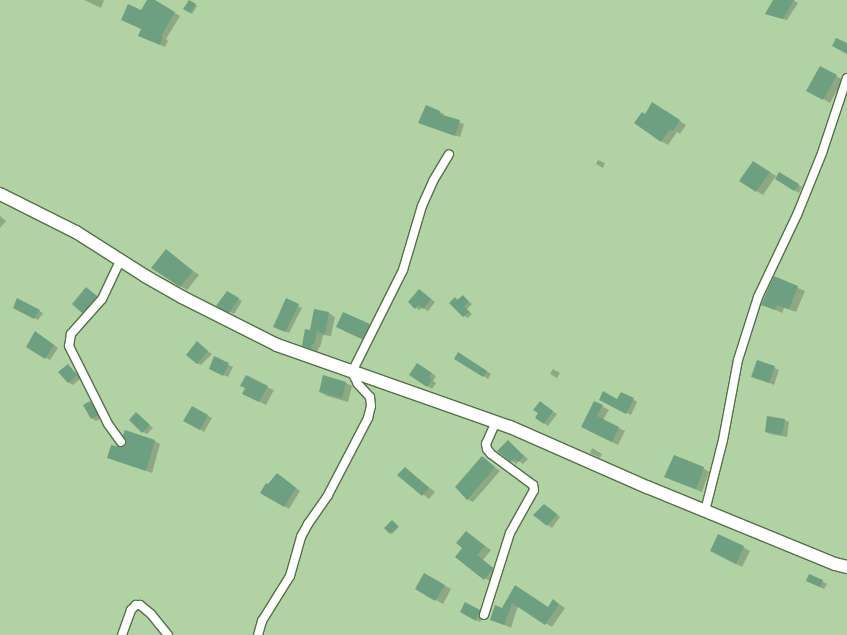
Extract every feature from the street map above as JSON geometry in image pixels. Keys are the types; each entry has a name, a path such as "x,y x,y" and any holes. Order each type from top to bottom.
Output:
{"street":[{"path":"705,511 723,440 738,360 758,297 797,215 822,153 847,78"},
{"path":"352,372 402,270 422,206 433,181 449,154"},
{"path":"0,194 76,232 182,297 277,345 496,422 705,511 834,564 847,567"},
{"path":"120,260 102,299 71,334 69,346 108,424 121,442"},
{"path":"258,635 262,621 290,576 305,531 328,495 368,418 372,406 370,397 358,384 352,372"},
{"path":"484,615 510,533 525,503 534,490 533,485 491,454 487,449 486,444 496,422"},
{"path":"122,635 131,610 136,605 140,605 151,614 168,635"}],"building":[{"path":"147,0 155,0 175,12 161,36 163,37 160,45 138,36 141,29 121,20 128,4 141,10"},
{"path":"189,0 196,4 190,13 183,9"},
{"path":"773,0 794,0 783,19 765,14"},
{"path":"836,38 847,43 847,54 832,46"},
{"path":"820,66 837,75 823,100 806,91"},
{"path":"652,102 680,120 673,131 670,129 661,142 634,123 642,112 645,114"},
{"path":"426,105 440,111 439,114 460,120 455,136 418,123"},
{"path":"753,161 770,172 756,192 739,181"},
{"path":"779,172 799,184 794,191 775,179"},
{"path":"166,249 193,271 180,287 151,268"},
{"path":"774,276 798,286 789,309 777,305 775,310 761,305"},
{"path":"86,287 97,296 82,313 72,304"},
{"path":"419,289 431,299 423,309 418,305 415,309 408,302"},
{"path":"227,291 239,298 229,313 216,306"},
{"path":"463,295 469,302 464,306 469,312 463,317 449,303 455,297 457,300"},
{"path":"17,298 40,310 34,319 13,308"},
{"path":"286,298 299,304 285,332 273,327"},
{"path":"314,309 329,312 325,334 317,332 314,345 312,344 311,349 302,346 305,329 310,330"},
{"path":"343,312 370,324 362,339 336,327"},
{"path":"35,331 54,345 45,359 26,347"},
{"path":"197,341 208,351 197,364 186,355"},
{"path":"458,352 487,371 483,377 454,359"},
{"path":"214,356 229,363 223,376 209,369"},
{"path":"757,360 775,366 769,383 751,377"},
{"path":"417,363 432,373 429,377 432,380 427,387 409,375"},
{"path":"68,364 77,375 68,383 58,372"},
{"path":"246,375 268,386 259,402 242,394 245,388 240,386"},
{"path":"323,375 346,382 342,398 319,392"},
{"path":"603,391 617,399 621,392 634,398 626,414 599,400"},
{"path":"90,401 98,415 91,419 83,405"},
{"path":"540,401 553,411 544,424 535,418 538,413 533,410"},
{"path":"594,401 603,405 597,416 619,427 612,442 581,427"},
{"path":"192,406 208,415 200,430 183,421"},
{"path":"136,412 150,425 142,433 129,420"},
{"path":"767,416 785,419 782,435 765,432"},
{"path":"125,430 155,440 146,471 107,458 111,445 121,447 126,445 123,435"},
{"path":"508,440 524,456 518,462 515,458 511,462 497,451"},
{"path":"674,455 704,467 696,489 664,477"},
{"path":"482,456 495,467 467,500 455,487"},
{"path":"405,467 429,488 422,496 397,475"},
{"path":"277,473 296,488 284,507 260,493 266,483 268,484"},
{"path":"544,504 557,514 547,526 533,515"},
{"path":"392,520 398,526 390,534 384,528"},
{"path":"466,531 485,546 477,555 493,568 484,580 455,557 462,548 456,543"},
{"path":"718,534 744,546 736,564 710,551"},
{"path":"424,573 445,585 435,601 415,589"},
{"path":"809,574 823,580 820,587 806,581"},
{"path":"515,585 548,607 553,599 559,604 545,625 512,603 504,625 490,620 495,605 502,608"},
{"path":"465,602 480,610 476,621 460,612"}]}
